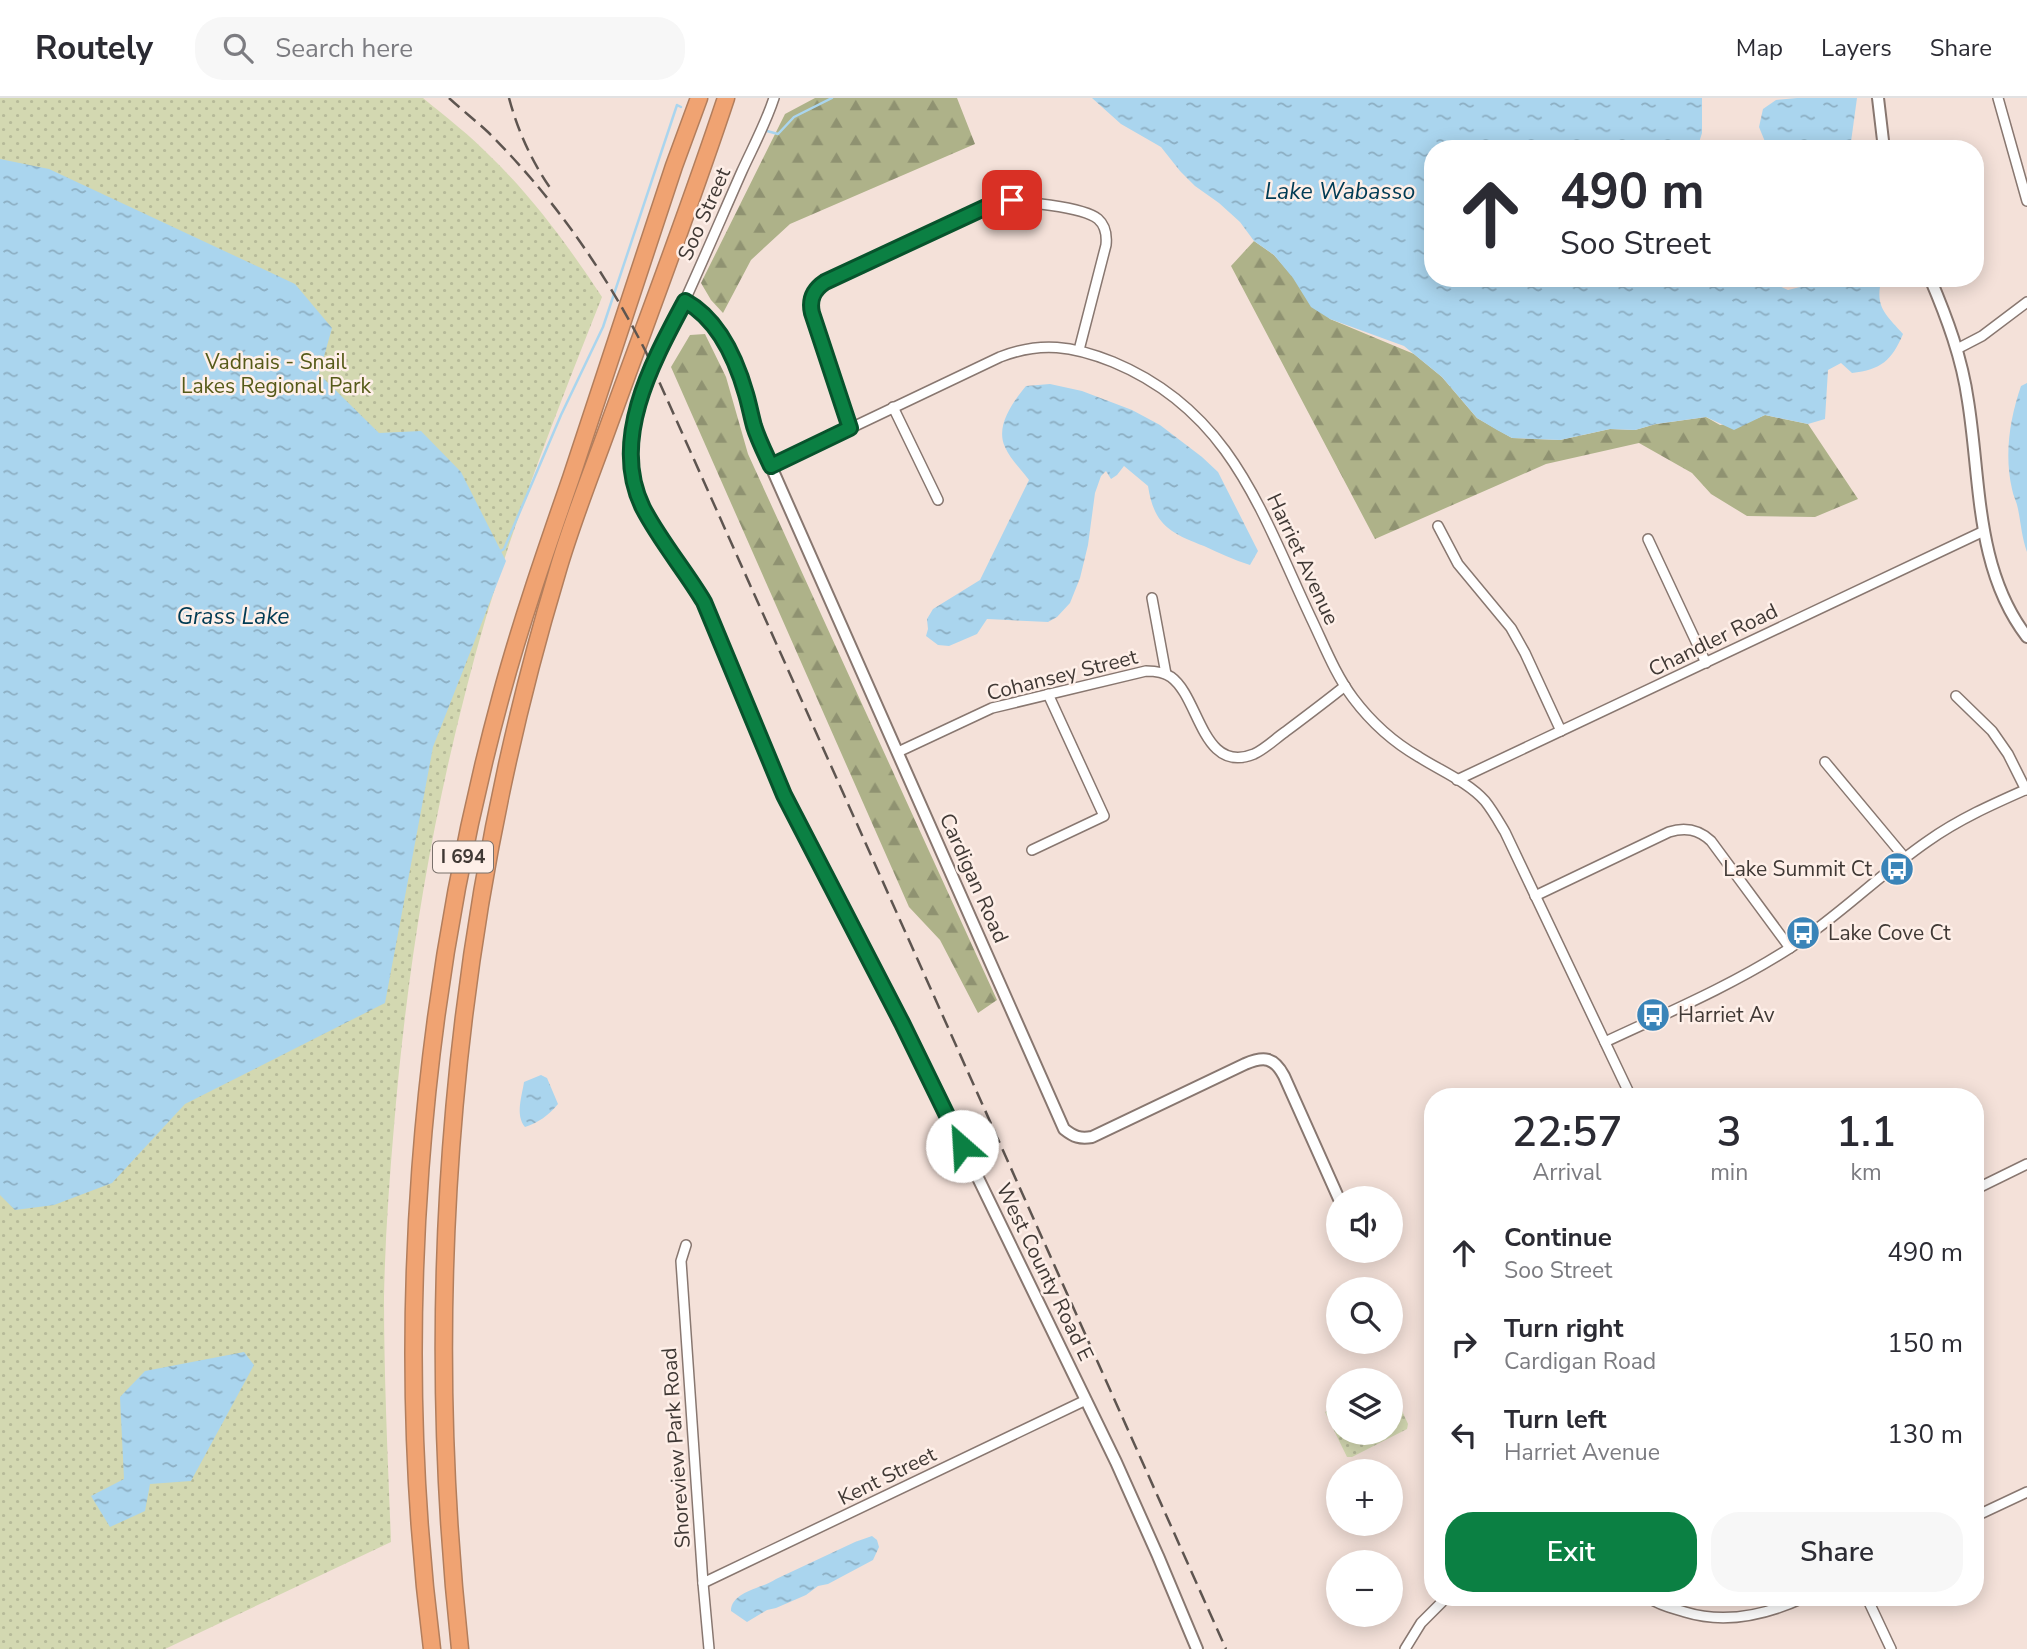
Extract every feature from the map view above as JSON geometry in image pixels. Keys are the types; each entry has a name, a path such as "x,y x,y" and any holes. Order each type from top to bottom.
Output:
{"highway":[{"name":"I 694","path":"432,1649 423,1558 415,1404 417,1231 426,1110 450,927 482,773 521,626 699,98"},
{"name":"I 694","path":"460,1649 444,1431 443,1269 447,1180 458,1061 483,883 515,728 562,556 726,98"}],"street":[{"name":"Soo Street","path":"642,505 632,468 634,427 649,374 685,301 774,98"},
{"path":"1878,98 1883,140"},
{"path":"1998,98 2027,201"},
{"path":"850,428 810,306 816,290 825,282 999,202 1029,201 1086,213 1100,220 1105,227 1106,244 1079,350"},
{"path":"1934,287 1958,349 1970,411 1984,531 1997,584 2009,611 2027,638"},
{"name":"Cardigan Road","path":"685,301 698,308 712,322 733,359 746,393 754,428 1064,1129 1073,1137 1092,1137 1245,1064 1266,1059 1275,1062 1284,1076 1333,1186"},
{"path":"1958,349 1982,336 2027,302"},
{"name":"Harriet Avenue","path":"771,466 1016,351 1048,346 1079,350 1124,366 1168,393 1204,424 1223,445 1250,489 1334,667 1365,713 1396,742 1457,780 1484,801 1495,815 1627,1088"},
{"path":"893,407 938,500"},
{"name":"West County Road E","path":"642,505 704,602 784,795 911,1040 1086,1400 1158,1556 1197,1649"},
{"path":"1438,526 1458,564 1511,628 1561,731"},
{"name":"Chandler Road","path":"1457,780 1984,531"},
{"path":"1648,539 1706,663"},
{"path":"1152,598 1166,674"},
{"name":"Cohansey Street","path":"898,752 992,708 1146,671 1166,674 1179,684 1211,744 1218,750 1246,756 1262,749 1345,686"},
{"path":"1032,850 1104,816 1048,694"},
{"path":"1605,1042 1720,988 1790,948 1830,920 1905,858 1955,824 2026,789 2002,744 1956,696"},
{"path":"1825,762 1905,858"},
{"path":"1535,896 1669,832 1687,829 1697,831 1711,841 1790,948"},
{"path":"1984,1185 2027,1164"},
{"name":"Shoreview Park Road","path":"686,1245 681,1261 709,1649"},
{"name":"Kent Street","path":"703,1583 1086,1400"},
{"path":"1984,1512 2027,1492"},
{"path":"1405,1649 1421,1623 1438,1606"},
{"path":"1664,1606 1698,1617 1744,1617 1782,1606"},
{"path":"1871,1606 1891,1649"}],"green space":[{"name":"Vadnais - Snail Lakes Regional Park","path":"0,98 423,98 476,142 522,190 564,242 602,297 528,491 494,590 466,690 430,852 405,1016 390,1169 385,1255 385,1359 391,1542 165,1649 0,1649"},
{"path":"815,98 957,98 975,144 790,224 751,260 723,313 701,283 785,114"},
{"path":"1254,241 1274,255 1330,319 1414,354 1442,377 1477,418 1512,438 1560,440 1610,429 1635,430 1656,424 1706,417 1720,425 1753,420 1765,415 1808,424 1858,499 1815,517 1747,516 1711,494 1692,473 1639,443 1546,464 1375,539 1231,266"},
{"path":"705,334 726,377 748,454 997,1000 978,1013 940,940 909,907 671,367 690,335"},
{"path":"1403,1413 1408,1424 1403,1431"},
{"path":"1341,1445 1376,1445 1352,1457 1347,1457"}],"water":[{"name":"Lake Wabasso","path":"1092,98 1702,98 1700,140 1424,140 1424,287 1781,287 1788,290 1800,287 1880,287 1880,303 1886,315 1903,334 1890,357 1878,366 1852,373 1841,363 1828,370 1825,419 1808,424 1765,415 1734,430 1706,417 1656,424 1635,430 1610,429 1560,440 1512,438 1477,418 1442,377 1404,346 1330,319 1311,307 1293,278 1274,255 1254,241 1240,222 1195,186 1161,147 1121,124"},
{"path":"1857,98 1851,140 1764,140 1759,127 1763,109 1776,100"},
{"name":"Grass Lake","path":"0,159 49,169 295,284 332,328 319,374 379,433 421,431 461,472 506,561 433,747 385,1003 185,1104 112,1183 54,1205 15,1210 0,1195"},
{"path":"2027,383 2027,552 2012,489 2008,449 2017,398 2021,386"},
{"path":"1050,384 1082,391 1132,410 1160,425 1202,457 1218,472 1258,551 1250,565 1182,537 1159,519 1148,486 1124,466 1111,479 1106,471 1101,476 1095,493 1088,545 1080,578 1070,603 1057,617 1048,622 987,619 977,634 949,646 938,645 926,636 927,619 933,609 980,580 1029,480 1013,460 1002,439 1007,415 1026,386"},
{"path":"541,1075 547,1078 558,1104 543,1118 525,1127 520,1117 524,1082"},
{"path":"244,1352 254,1365 191,1481 150,1484 145,1511 110,1527 91,1496 124,1479 120,1397 145,1371"},
{"path":"872,1536 879,1547 873,1560 828,1584 818,1586 806,1595 767,1610 747,1622 731,1611 732,1604 742,1594"}],"waterway":[{"path":"767,131 778,134 794,117 832,98"},
{"path":"499,552 504,549 561,415 603,327 677,105 681,107"}],"railway":[{"path":"449,98 489,133 556,209 612,291 645,350 1226,1649"},
{"path":"509,98 527,147 553,192"}],"place":[{"name":"Lake Summit Ct","path":"1897,869"},
{"name":"Lake Cove Ct","path":"1803,933"},
{"name":"Harriet Av","path":"1653,1015"}],"route":[{"path":"962,1146 902,1023 784,795 704,602 642,505 635,485 632,450 634,427 649,374 685,301 698,308 712,322 733,359 746,393 754,428 771,466 850,428 810,306 816,290 825,282 986,207 1012,200"}]}
